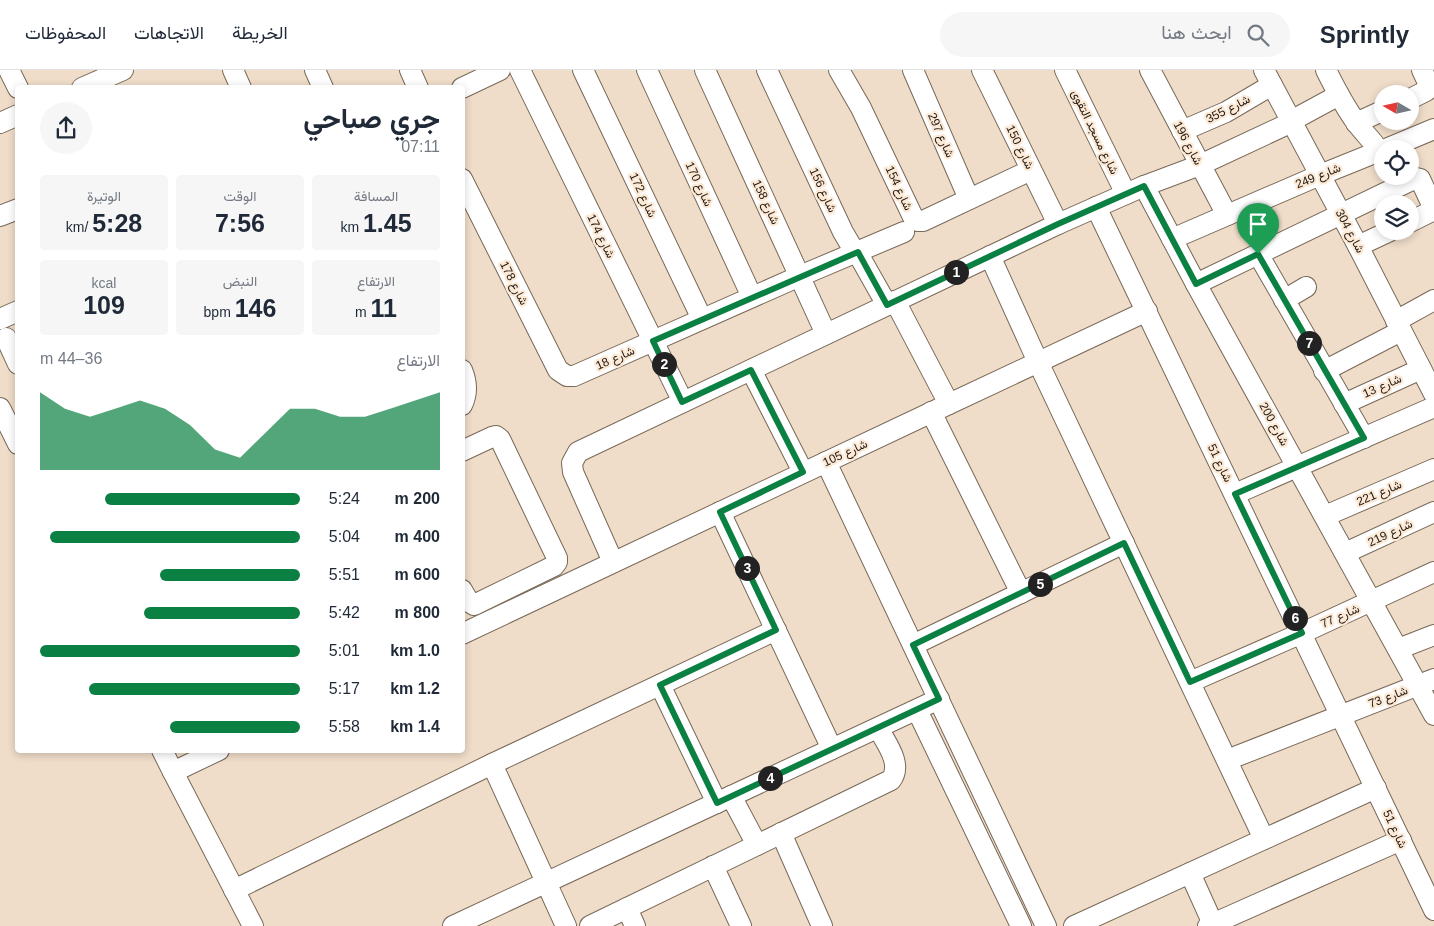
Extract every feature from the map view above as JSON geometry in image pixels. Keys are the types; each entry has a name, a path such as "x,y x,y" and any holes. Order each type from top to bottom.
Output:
{"street":[{"path":"9,70 16,85"},
{"path":"91,80 124,70"},
{"path":"233,70 240,85"},
{"path":"314,70 322,85"},
{"path":"410,70 417,85"},
{"path":"465,87 500,70"},
{"name":"شارع 174","path":"520,70 682,402"},
{"name":"شارع 172","path":"583,70 702,319"},
{"name":"شارع 170","path":"647,70 752,297"},
{"name":"شارع 158","path":"705,70 826,334"},
{"name":"شارع 156","path":"767,70 843,232 891,303 940,408 1021,593"},
{"name":"شارع 297","path":"913,70 969,199"},
{"name":"شارع 150","path":"982,70 1058,224"},
{"name":"شارع مسجد التقوى","path":"1065,70 1126,194"},
{"name":"شارع 196","path":"1150,70 1227,215"},
{"path":"1326,70 1356,123 1374,142"},
{"path":"1419,94 1430,87 1422,70"},
{"name":"شارع 154","path":"846,72 861,108 915,219 923,220 1031,170"},
{"name":"شارع 355","path":"1182,131 1226,112 1268,78"},
{"name":"شارع 304","path":"1268,78 1399,326 1426,370 1434,394"},
{"path":"613,562 573,472 572,464 578,452 1058,224 1144,186 1200,165 1291,121 1339,95"},
{"path":"1356,123 1374,115"},
{"path":"0,123 15,116"},
{"name":"شارع 249","path":"1410,140 1434,129"},
{"name":"شارع 249","path":"1172,239 1320,175 1374,155"},
{"path":"1419,180 1434,209 1419,217"},
{"name":"شارع 178","path":"465,185 558,370 567,376 574,376"},
{"path":"1196,284 1341,214 1390,185"},
{"name":"شارع 200","path":"1144,186 1196,284 1398,649 1426,682 1434,715"},
{"name":"شارع 51","path":"1096,207 1342,715 1434,910"},
{"path":"0,216 15,209"},
{"name":"شارع 18","path":"574,376 904,232"},
{"path":"1358,246 1374,238"},
{"path":"1258,254 1364,438"},
{"path":"990,256 1038,362 1264,839"},
{"path":"1284,300 1306,287"},
{"path":"1324,371 1399,326 1434,300"},
{"name":"شارع 105","path":"465,633 803,472 1148,312"},
{"path":"15,314 3,328 15,357"},
{"path":"751,370 803,472"},
{"name":"شارع 13","path":"1344,404 1426,370"},
{"path":"465,380 467,386 465,397"},
{"path":"1235,494 1434,407"},
{"path":"0,408 15,438"},
{"path":"465,450 492,437 496,436 500,439 557,558 557,562 554,566 474,605 469,602 465,595"},
{"path":"826,462 1046,926"},
{"name":"شارع 221","path":"1325,516 1434,469"},
{"path":"720,512 832,749"},
{"name":"شارع 219","path":"1345,554 1434,512"},
{"path":"913,645 1124,543"},
{"name":"شارع 77","path":"1190,682 1372,602 1434,572"},
{"path":"234,890 492,764 776,630"},
{"path":"1398,649 1434,635"},
{"name":"شارع 73","path":"1227,760 1426,682"},
{"path":"660,685 724,800 757,845"},
{"path":"453,926 939,699"},
{"path":"916,710 1021,926"},
{"path":"590,926 631,917 714,866 891,780 895,774 896,766 878,728"},
{"path":"164,753 253,926"},
{"path":"173,772 213,753"},
{"path":"492,764 566,926"},
{"path":"1074,926 1376,788"},
{"path":"782,833 822,926"},
{"path":"1190,873 1210,925 1401,840"},
{"path":"714,866 741,926"}],"route":[{"path":"1144,186 1196,284 1258,254 1364,438 1235,494 1302,633 1190,682 1124,543 913,645 939,699 717,803 660,685 776,630 720,512 803,472 751,370 682,402 653,341 858,252 887,305 1058,224 1144,186"}]}
